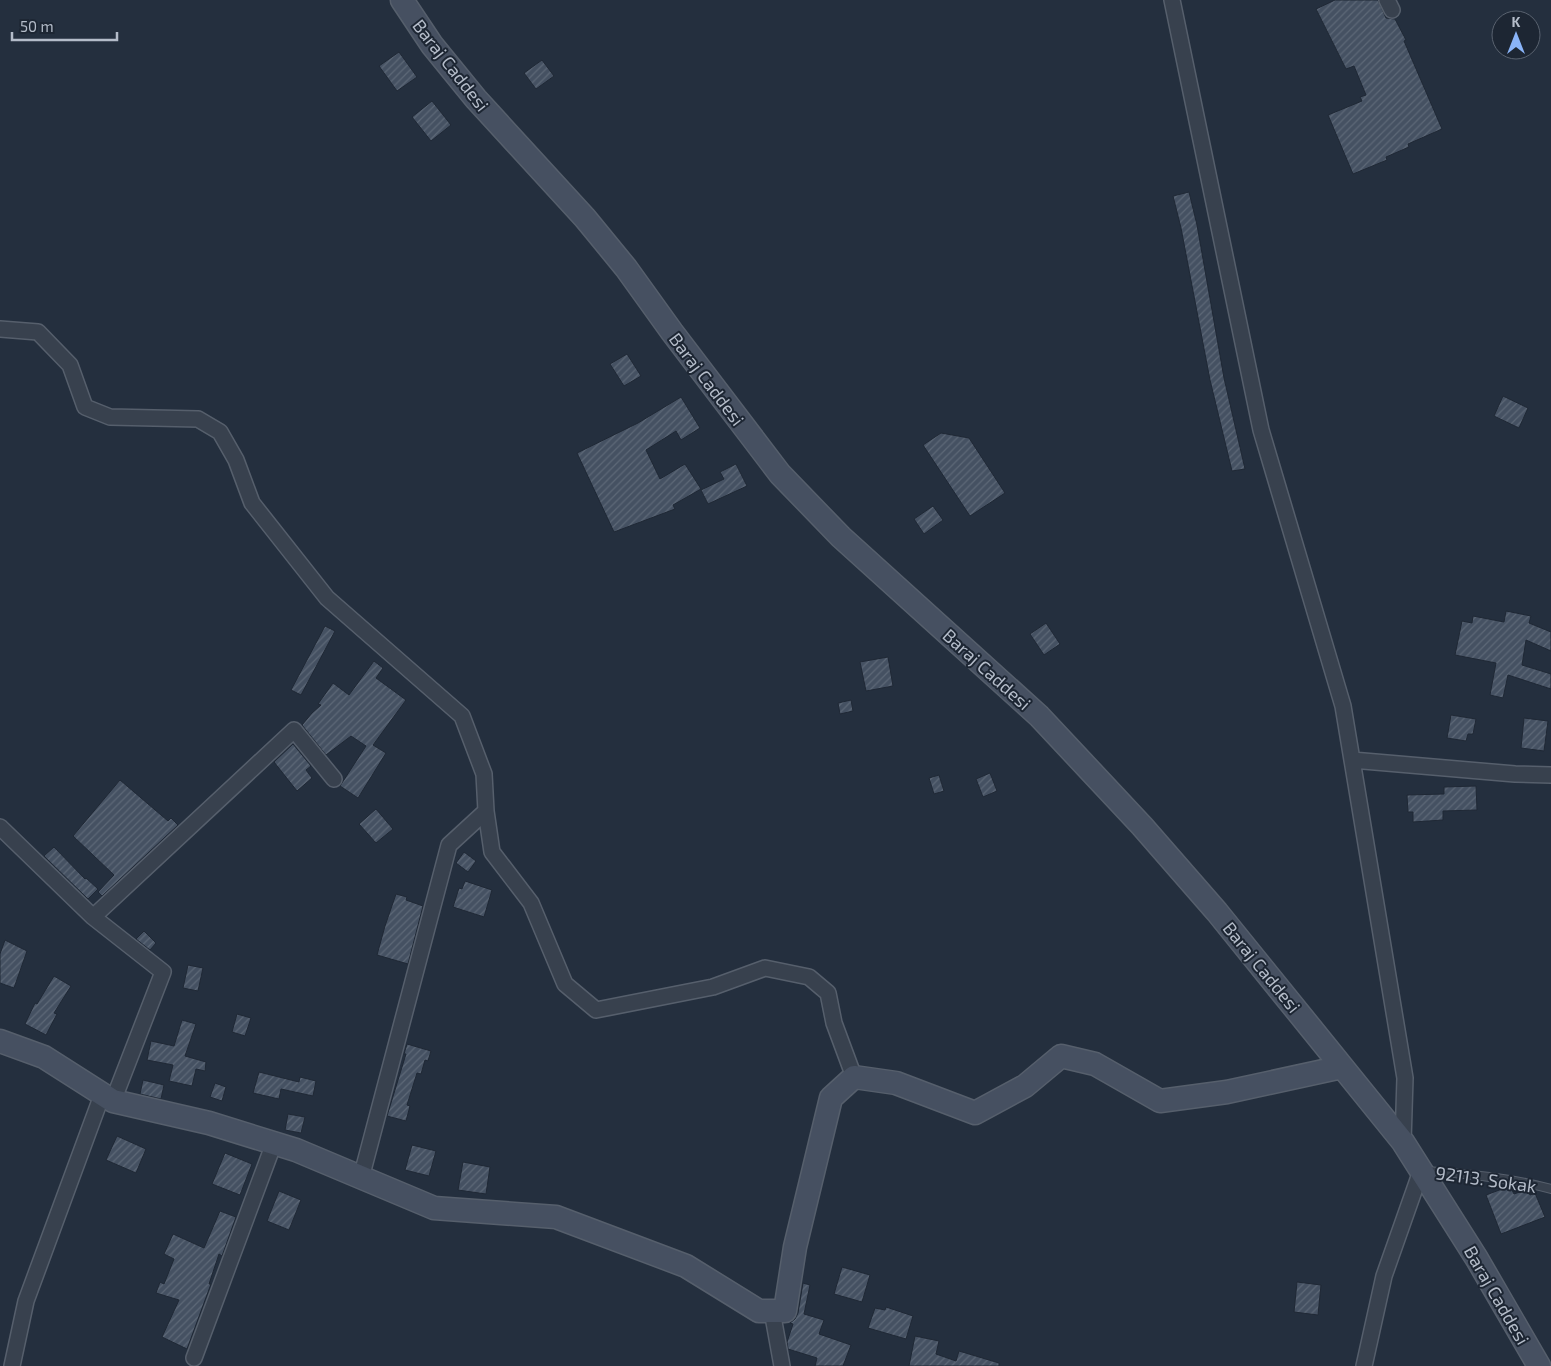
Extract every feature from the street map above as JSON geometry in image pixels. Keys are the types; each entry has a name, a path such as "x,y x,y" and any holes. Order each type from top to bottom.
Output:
{"main road":[{"name":"Baraj Caddesi","path":"402,0 432,45 476,99 585,218 626,268 780,474 841,537 1039,716 1074,752 1218,912 1402,1142 1476,1259 1539,1366"},
{"path":"0,1041 44,1057 108,1098 209,1123 296,1150 434,1208 556,1217 686,1266 759,1311 785,1311 795,1247 831,1098 854,1077 896,1083 975,1113 1025,1086 1061,1056 1095,1064 1160,1102 1227,1092 1342,1067"}],"street":[{"path":"1172,0 1261,430 1343,706 1405,1078 1402,1142"},
{"path":"0,330 38,332 70,365 85,407 110,417 198,419 220,432 236,460 252,503 327,598 462,716 484,774 486,811 492,852 531,903 564,984 596,1010 713,987 765,968 809,977 828,993 834,1023 854,1077"},
{"path":"93,917 294,730 334,779"},
{"path":"1352,760 1515,774 1551,775"},
{"path":"361,1178 449,845 486,811"},
{"path":"0,827 93,917 163,972 108,1098 26,1301 12,1366"},
{"path":"194,1358 274,1143"},
{"path":"1364,1366 1384,1276 1421,1171"},
{"path":"772,1311 783,1365"}],"lane":[{"name":"92113. Sokak","path":"1421,1171 1500,1178 1551,1189"}],"building":[{"path":"1335,0 1378,0 1386,18 1395,19 1406,40 1404,41 1442,129 1408,144 1409,147 1386,157 1387,160 1353,174 1328,115 1362,101 1360,97 1366,95 1354,66 1346,69 1316,9"},
{"path":"399,52 417,77 397,91 379,66"},
{"path":"542,60 554,76 536,89 524,73"},
{"path":"432,101 451,125 431,141 412,117"},
{"path":"1189,192 1197,225 1224,378 1245,469 1232,471 1210,380 1181,228 1173,196"},
{"path":"627,354 641,376 624,386 610,364"},
{"path":"1503,396 1528,408 1519,428 1494,416"},
{"path":"681,397 700,428 681,440 676,431 646,450 660,479 685,464 701,489 673,505 675,509 614,532 577,453 638,423"},
{"path":"941,433 969,438 1005,493 970,516 923,445"},
{"path":"736,464 747,486 708,504 701,490 724,479 720,472"},
{"path":"933,506 943,520 924,534 914,519"},
{"path":"1506,611 1531,616 1529,623 1551,632 1551,651 1526,640 1522,665 1551,674 1551,689 1508,675 1503,698 1490,695 1496,663 1455,655 1462,621 1472,623 1473,616 1504,622"},
{"path":"1046,623 1060,644 1044,655 1030,634"},
{"path":"325,626 335,631 301,695 291,690"},
{"path":"888,657 893,686 866,691 860,662"},
{"path":"374,661 383,668 376,678 406,700 373,745 386,753 358,798 340,786 366,746 351,736 326,755 302,725 321,705 318,704 333,683 349,695"},
{"path":"851,700 853,711 840,714 838,703"},
{"path":"1451,715 1476,719 1473,734 1468,734 1466,741 1447,738"},
{"path":"1524,718 1548,721 1544,751 1521,748"},
{"path":"293,744 311,766 306,770 312,778 297,791 274,762"},
{"path":"990,773 997,791 983,797 976,779"},
{"path":"939,775 944,791 934,794 929,778"},
{"path":"120,780 168,821 171,818 178,825 102,896 98,892 114,875 73,836"},
{"path":"1476,786 1477,810 1443,811 1443,820 1413,822 1413,812 1408,812 1407,795 1444,794 1444,787"},
{"path":"376,809 393,829 376,843 359,824"},
{"path":"54,847 85,879 98,889 88,899 44,856"},
{"path":"464,852 476,861 468,872 456,863"},
{"path":"465,881 492,890 484,917 453,907 459,888 462,889"},
{"path":"396,894 407,897 406,900 423,906 408,964 377,955"},
{"path":"144,931 156,943 150,950 136,939"},
{"path":"5,940 27,951 14,988 0,983 0,954"},
{"path":"188,965 203,968 198,991 183,988"},
{"path":"54,976 71,986 54,1013 57,1014 46,1035 25,1024 35,1003 37,1004"},
{"path":"237,1014 251,1018 245,1036 232,1032"},
{"path":"182,1020 196,1024 185,1056 206,1062 205,1071 196,1069 192,1086 169,1081 173,1065 147,1060 151,1041 174,1046"},
{"path":"407,1044 431,1051 428,1061 425,1060 421,1074 417,1073 407,1105 410,1106 406,1121 387,1116 406,1054 404,1054"},
{"path":"259,1072 299,1082 300,1077 316,1081 313,1096 281,1089 279,1099 253,1093"},
{"path":"143,1080 164,1085 161,1099 140,1094"},
{"path":"215,1083 226,1087 222,1101 210,1097"},
{"path":"288,1114 305,1117 301,1133 285,1130"},
{"path":"117,1136 146,1149 136,1173 106,1160"},
{"path":"412,1145 436,1151 429,1176 405,1170"},
{"path":"225,1153 252,1164 240,1195 212,1184"},
{"path":"463,1162 490,1167 486,1194 458,1190"},
{"path":"1510,1186 1514,1194 1528,1189 1530,1195 1535,1193 1545,1217 1501,1234 1486,1195"},
{"path":"279,1191 301,1200 289,1230 267,1221"},
{"path":"220,1211 236,1217 222,1256 219,1254 209,1284 211,1284 187,1349 162,1337 179,1300 156,1293 160,1282 164,1284 174,1259 164,1254 173,1234 204,1248"},
{"path":"842,1267 870,1275 862,1302 834,1294"},
{"path":"1297,1282 1321,1285 1318,1315 1294,1312"},
{"path":"803,1283 810,1285 804,1314 824,1320 819,1334 851,1345 843,1366 815,1366 817,1358 788,1349 787,1342 793,1324 790,1323 798,1313"},
{"path":"886,1307 913,1316 906,1339 868,1328 875,1308 885,1310"},
{"path":"915,1336 939,1341 936,1354 956,1361 959,1351 999,1363 999,1366 909,1366"}]}
